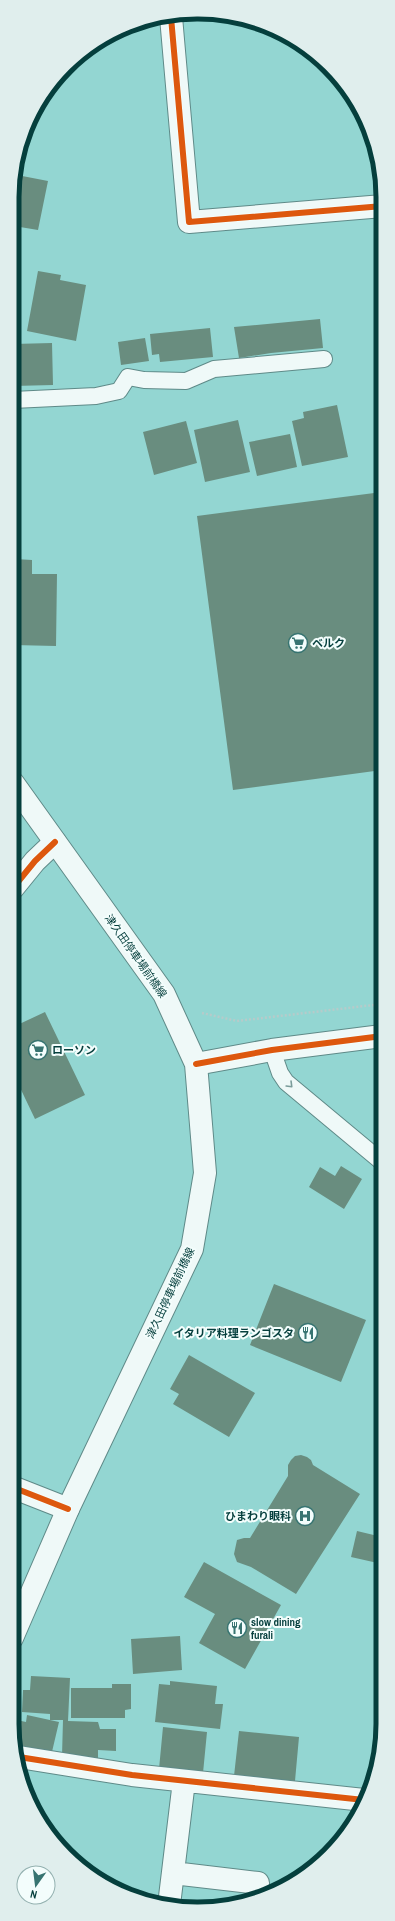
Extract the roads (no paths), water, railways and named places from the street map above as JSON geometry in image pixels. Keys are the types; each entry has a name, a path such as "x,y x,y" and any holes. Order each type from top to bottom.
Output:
{"street":[{"path":"171,21 189,222 376,207"},
{"name":"津久田停車場前橋線","path":"19,791 164,994 196,1064 205,1173 192,1249 68,1509 19,1622"},
{"path":"19,881 35,861 55,842"},
{"path":"196,1064 272,1050 376,1037"},
{"path":"19,1490 68,1509"},
{"path":"22,1757 132,1776 359,1799"},
{"path":"170,1900 184,1781"},
{"path":"173,1873 258,1883"}],"lane":[{"path":"19,400 96,396 119,391 128,377 144,380 186,381 214,369 324,360"},
{"path":"272,1050 280,1073 286,1082 376,1157"}],"place":[{"name":"ベルク","path":"298,643"},
{"name":"ローソン","path":"38,1050"},
{"name":"イタリア料理ランゴスタ","path":"308,1333"},
{"name":"ひまわり眼科","path":"305,1516"},
{"name":"slow dining furali","path":"237,1628"}]}
